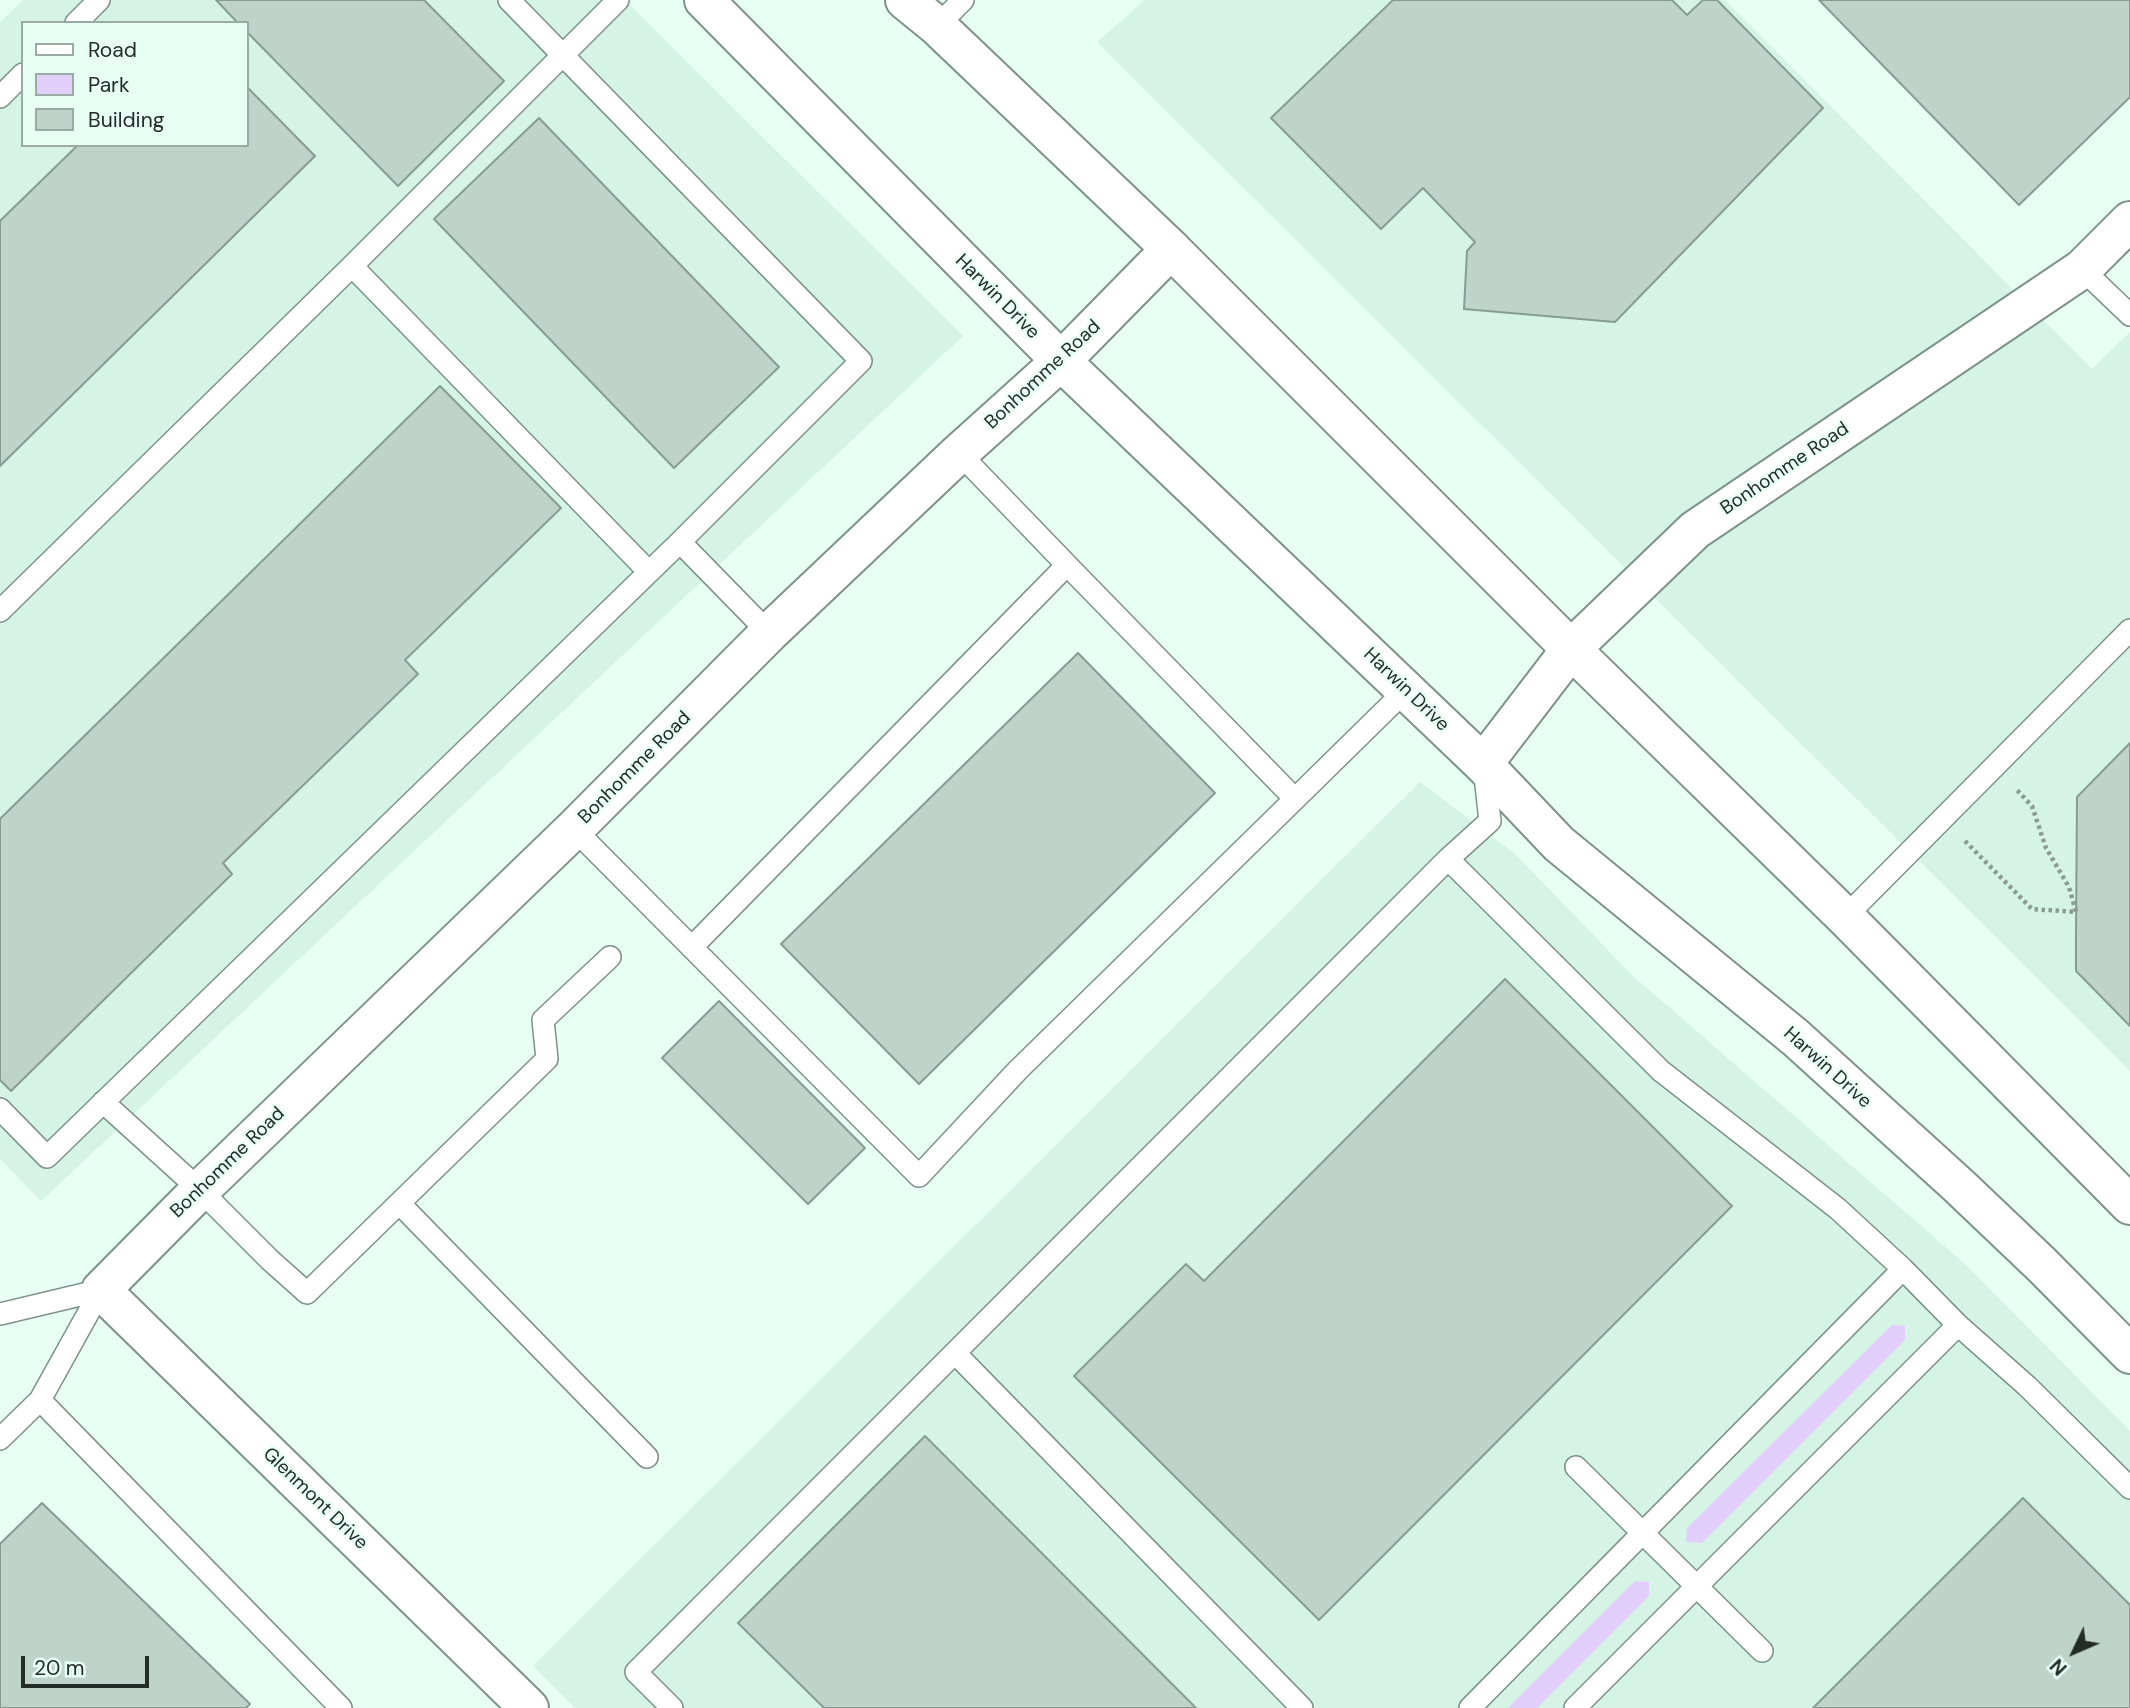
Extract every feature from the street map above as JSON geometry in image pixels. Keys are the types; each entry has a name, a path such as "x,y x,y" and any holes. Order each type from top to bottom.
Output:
{"main road":[{"name":"Harwin Drive","path":"704,0 1061,361 1483,764 1559,844 1796,1038 1949,1177 2042,1265 2130,1354"},
{"path":"905,0 950,13 1171,248 1571,649 1845,917 2130,1205"},
{"name":"Bonhomme Road","path":"1483,764 1571,649 1695,530 2082,269 2130,221"},
{"name":"Bonhomme Road","path":"101,1290 200,1190 574,829 769,633 959,453 1061,361 1171,248"},
{"name":"Glenmont Drive","path":"101,1290 529,1708"}],"lane":[{"path":"78,21 99,0"},
{"path":"0,1109 47,1157 680,542 861,361 509,0"},
{"path":"0,611 352,266 618,0"},
{"path":"0,97 21,76"},
{"path":"352,266 648,571"},
{"path":"2082,269 2130,315"},
{"path":"959,453 1295,799"},
{"path":"680,542 769,633"},
{"path":"692,947 1067,565"},
{"path":"1845,917 2130,630"},
{"path":"574,829 919,1176 1018,1070 1406,690"},
{"path":"672,1708 636,1672 1448,859 1490,821 1483,764"},
{"path":"1448,859 1661,1071 1838,1209 1958,1325 2027,1386 2130,1488"},
{"path":"103,1102 307,1293 547,1059 543,1020 610,957"},
{"path":"400,1204 648,1457"},
{"path":"1469,1708 1903,1269"},
{"path":"0,1314 101,1290"},
{"path":"0,1439 40,1400 101,1290"},
{"path":"1575,1708 1958,1325"},
{"path":"955,1353 1302,1708"},
{"path":"40,1400 341,1708"},
{"path":"1576,1467 1762,1651"}],"path":[{"path":"1946,815 1956,832 2032,909 2076,912 2069,887 2046,848 2032,806 1995,766"}],"shaded area":[{"path":"23,0 625,0 963,336 41,1201 0,1159 0,22"},
{"path":"1145,0 1725,0 2092,369 2130,332 2130,1071 1097,42"},
{"path":"1420,782 1515,854 1633,976 1965,1264 2130,1431 2130,1708 575,1708 533,1666"}],"green space":[{"path":"1892,1325 1905,1326 1905,1340 1702,1543 1686,1542 1687,1528"},
{"path":"1635,1581 1649,1582 1649,1596 1537,1708 1508,1708"}],"building":[{"path":"216,0 424,0 504,81 398,186 248,33 248,21 236,21"},
{"path":"1393,0 1672,0 1687,15 1703,0 1717,0 1823,108 1615,322 1464,309 1467,251 1475,242 1423,188 1381,229 1271,118"},
{"path":"1819,0 2130,0 2130,97 2019,205"},
{"path":"248,88 315,156 0,466 0,221 76,147 248,147"},
{"path":"539,118 779,367 674,468 434,219"},
{"path":"440,386 561,508 405,660 418,674 223,863 232,874 11,1091 0,1080 0,819"},
{"path":"1078,653 1215,793 919,1084 781,944"},
{"path":"2130,743 2130,1026 2076,971 2076,934 2077,797"},
{"path":"1505,979 1732,1206 1319,1620 1074,1376 1186,1264 1204,1281"},
{"path":"719,1001 865,1148 808,1204 662,1058"},
{"path":"925,1436 1196,1708 824,1708 738,1623"},
{"path":"2023,1498 2130,1605 2130,1708 1813,1708"},
{"path":"42,1503 250,1704 246,1708 0,1708 0,1544"}]}
